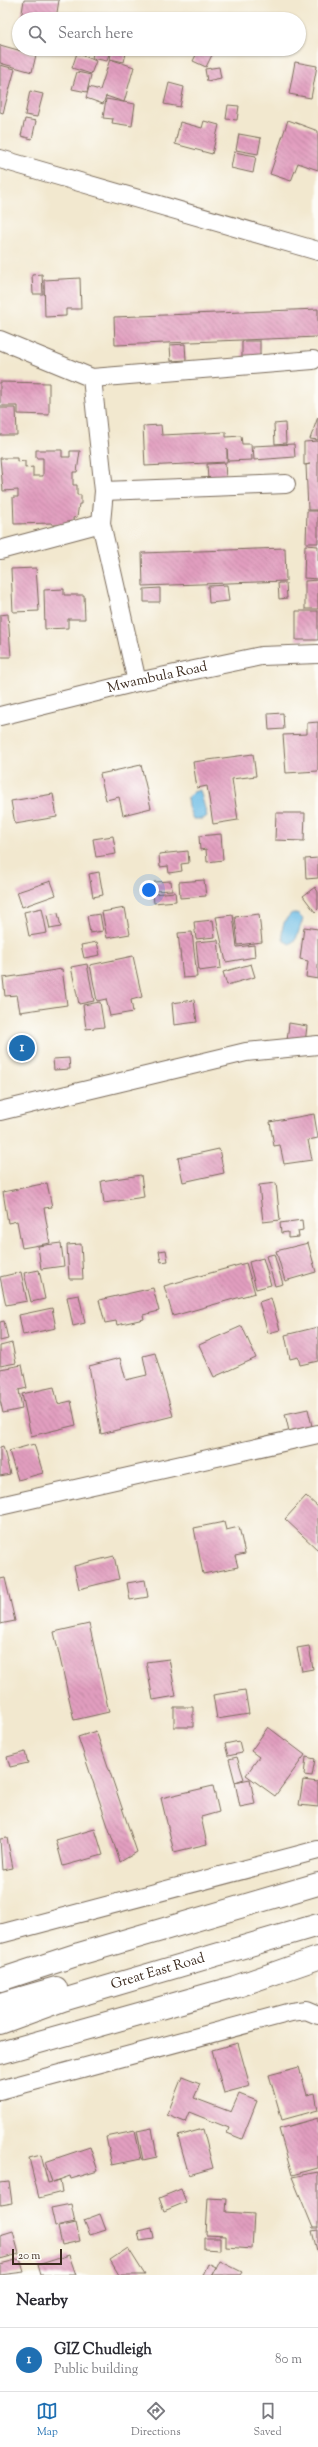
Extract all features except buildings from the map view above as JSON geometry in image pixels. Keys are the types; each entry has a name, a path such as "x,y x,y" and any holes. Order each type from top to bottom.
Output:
{"main road":[{"path":"0,1980 79,1954 318,1884"},
{"name":"Great East Road","path":"0,2004 318,1911"},
{"name":"Great East Road","path":"0,2023 63,2000 318,1925"},
{"path":"0,2053 235,1987 318,1958"}],"street":[{"path":"0,159 318,250"},
{"path":"0,340 92,378 313,360"},
{"path":"92,378 104,491 101,523 138,682"},
{"path":"104,491 286,484"},
{"path":"0,550 101,523"},
{"name":"Mwambula Road","path":"0,716 138,682 261,656 318,654"},
{"path":"0,1111 246,1052 318,1046"},
{"path":"0,1506 318,1434"},
{"path":"0,1934 318,1850"},
{"path":"0,2090 291,2012 306,2010 318,2015"}],"water":[{"path":"200,790 207,816 203,819 193,819 188,807 187,798 193,792"},
{"path":"292,913 299,915 303,919 296,939 290,944 284,941 282,929 284,922"}],"place":[{"name":"GIZ Chudleigh","path":"22,1048"}]}
